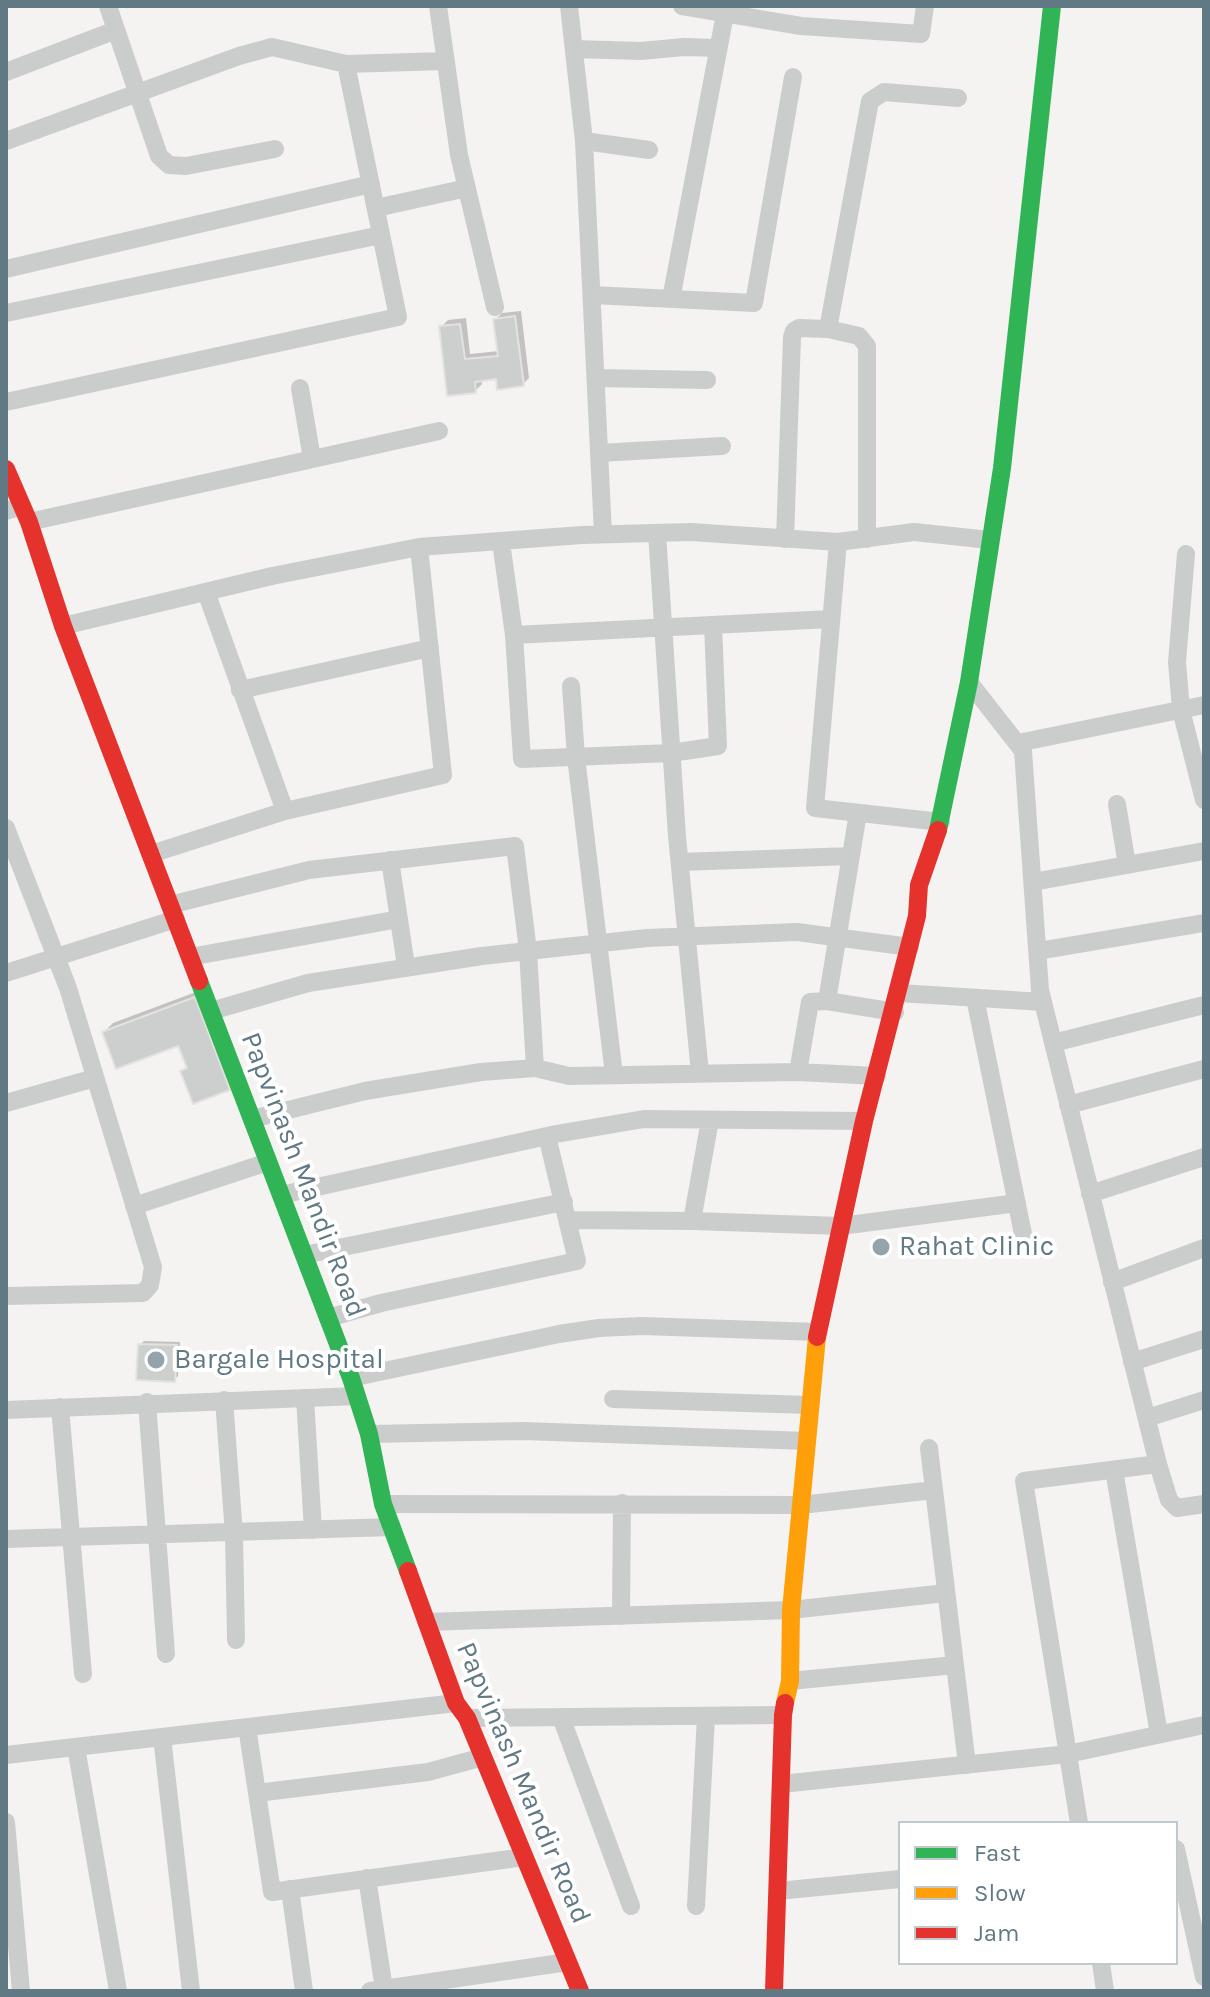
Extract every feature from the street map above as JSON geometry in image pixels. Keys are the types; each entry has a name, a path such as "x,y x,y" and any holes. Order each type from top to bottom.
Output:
{"street":[{"path":"108,6 159,156 169,165 186,166 275,149"},
{"path":"438,6 459,155 495,307"},
{"path":"569,6 584,141 603,534"},
{"path":"687,6 725,14 789,15 921,34 925,6"},
{"path":"774,1991 783,1715 790,1681 791,1610 817,1332 864,1121 910,947 917,916 919,885 941,822 969,682 1004,453 1052,6"},
{"path":"671,299 725,14"},
{"path":"6,72 116,30"},
{"path":"6,141 239,56 272,47 346,64 445,61"},
{"path":"574,49 641,51 718,48"},
{"path":"6,402 398,317 346,64"},
{"path":"592,295 754,303 793,77"},
{"path":"828,329 870,101 884,92 958,98"},
{"path":"584,141 649,150"},
{"path":"6,269 371,184"},
{"path":"376,208 467,188"},
{"path":"6,313 381,235"},
{"path":"785,539 792,337 799,328 828,329 859,336 867,346 867,539"},
{"path":"596,378 707,380"},
{"path":"300,388 312,459"},
{"path":"19,513 312,459 439,431"},
{"path":"599,453 722,446"},
{"name":"Papvinash Mandir Road","path":"6,469 19,513 351,1378 369,1434 383,1504 426,1622 580,1991"},
{"path":"63,626 419,547 603,534 691,532 838,542 914,532 990,540"},
{"path":"657,533 671,753 700,1073"},
{"path":"501,542 514,635 522,759 671,753 718,746 713,625"},
{"path":"838,542 815,808 941,822"},
{"path":"151,854 285,811 443,775 419,547"},
{"path":"1186,554 1177,662 1181,710 1204,800"},
{"path":"206,592 285,811"},
{"path":"514,635 831,619"},
{"path":"240,690 430,648"},
{"path":"969,682 1023,751 1043,1002 1158,1464 1169,1500 1177,1508 1204,1504"},
{"path":"571,686 576,757 614,1075"},
{"path":"1018,743 1204,705"},
{"path":"1117,804 1127,865"},
{"path":"827,1001 858,813"},
{"path":"6,828 9,848 56,957 153,1267 150,1285 143,1293 6,1296"},
{"path":"6,973 276,876 515,846 528,951 535,1068"},
{"path":"1033,882 1204,851"},
{"path":"680,862 851,856"},
{"path":"390,860 406,966"},
{"path":"190,957 399,919"},
{"path":"1038,951 1204,923"},
{"path":"211,1011 308,983 406,966 599,943 797,932 910,947"},
{"path":"798,1072 810,1002 975,998 1043,1002"},
{"path":"975,998 1024,1239"},
{"path":"1053,1043 1204,1005"},
{"path":"252,1119 365,1091 481,1072 535,1068 569,1076 798,1072 877,1076"},
{"path":"1068,1105 1204,1069"},
{"path":"6,1103 95,1078"},
{"path":"281,1195 547,1136 644,1119 864,1121"},
{"path":"692,1221 710,1120"},
{"path":"328,1318 381,1303 577,1261 547,1136"},
{"path":"1090,1194 1204,1157"},
{"path":"134,1206 268,1162"},
{"path":"304,1255 566,1211 692,1221 841,1226 1017,1203"},
{"path":"1112,1282 1204,1248"},
{"path":"351,1378 599,1328 642,1326 817,1332"},
{"path":"1132,1362 1204,1339"},
{"path":"6,1410 357,1396"},
{"path":"305,1398 313,1530"},
{"path":"613,1399 810,1405"},
{"path":"224,1400 234,1534 236,1640"},
{"path":"1147,1418 1204,1400"},
{"path":"147,1402 166,1654"},
{"path":"60,1407 83,1674"},
{"path":"369,1434 523,1431 807,1441"},
{"path":"929,1448 967,1765"},
{"path":"1079,1821 1024,1481 1158,1464"},
{"path":"1114,1470 1159,1734"},
{"path":"383,1504 801,1505 934,1490"},
{"path":"621,1616 622,1503"},
{"path":"6,1539 392,1527"},
{"path":"426,1622 791,1610 946,1593"},
{"path":"790,1681 955,1665"},
{"path":"6,1755 247,1727 461,1711 561,1717 783,1715"},
{"path":"696,1906 706,1716"},
{"path":"561,1717 631,1906"},
{"path":"781,1784 1068,1754 1204,1725"},
{"path":"247,1727 272,1892 524,1857"},
{"path":"162,1737 191,1991"},
{"path":"76,1747 118,1991"},
{"path":"257,1793 428,1772 483,1757"},
{"path":"6,1822 21,1991"},
{"path":"1178,1858 1204,1977"},
{"path":"367,1878 377,1990 440,1986 568,1962"},
{"path":"778,1891 898,1879"},
{"path":"290,1889 304,1991"},
{"path":"1101,1965 1105,1991"}],"building":[{"path":"515,316 524,386 497,390 496,379 475,382 476,393 447,396 439,326 460,324 465,359 498,356 493,319"},
{"path":"195,997 230,1090 193,1104 180,1071 187,1068 178,1046 116,1069 102,1032"},
{"path":"138,1344 177,1345 175,1382 136,1380"}],"traffic: fast":[{"path":"938,830 969,682 1002,468 1052,6"},
{"path":"199,981 351,1378 369,1434 383,1504 408,1571"}],"traffic: slow":[{"path":"785,1703 790,1681 791,1610 817,1337"}],"traffic: jam":[{"path":"6,469 29,522 63,626 199,981"},
{"path":"817,1337 864,1121 917,916 919,885 938,830"},
{"path":"408,1571 456,1703 467,1718 580,1991"},
{"path":"774,1991 785,1703"}],"place":[{"name":"Rahat Clinic","path":"881,1247"},
{"name":"Bargale Hospital","path":"156,1360"}]}
